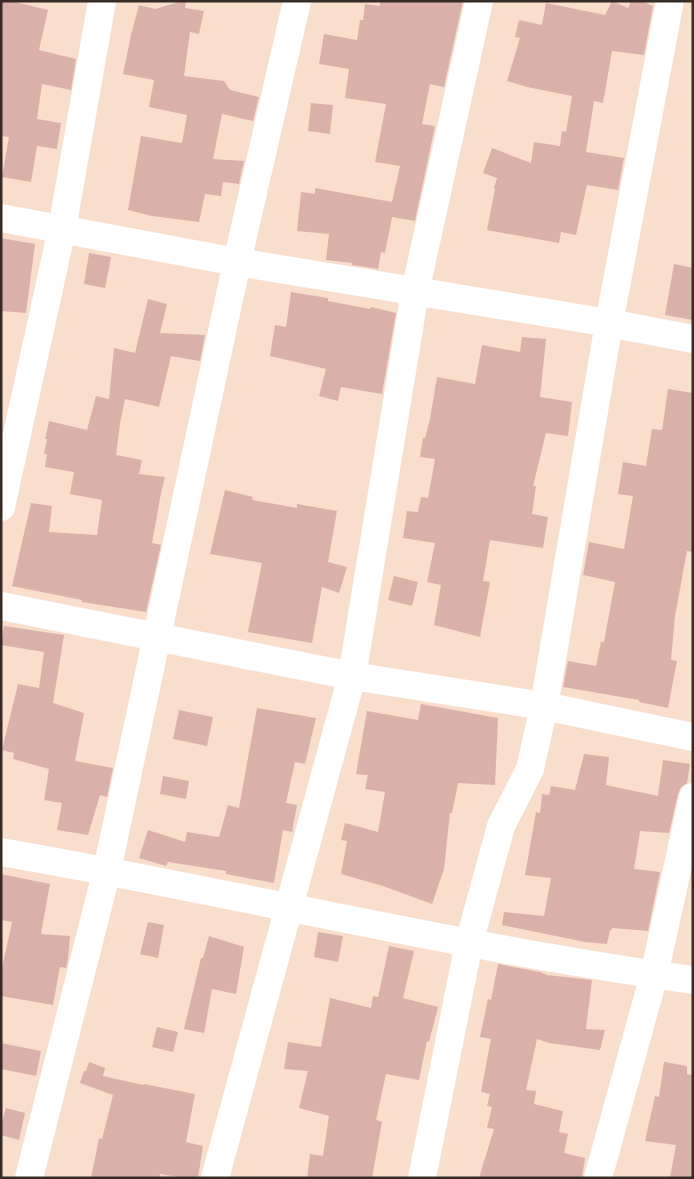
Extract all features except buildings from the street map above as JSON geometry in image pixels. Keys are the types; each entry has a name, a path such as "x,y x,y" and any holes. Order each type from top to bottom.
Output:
{"street":[{"path":"1,507 62,229 102,1"},
{"path":"29,1178 107,870 237,262 297,1"},
{"path":"215,1178 352,676 415,292 479,1"},
{"path":"422,1178 469,943 501,826 530,769 544,706 609,323 670,1"},
{"path":"1,218 237,262 609,323 693,339"},
{"path":"1,606 352,676 544,706 693,737"},
{"path":"598,1178 654,975 693,797"},
{"path":"1,852 107,870 469,943 693,980"}]}
